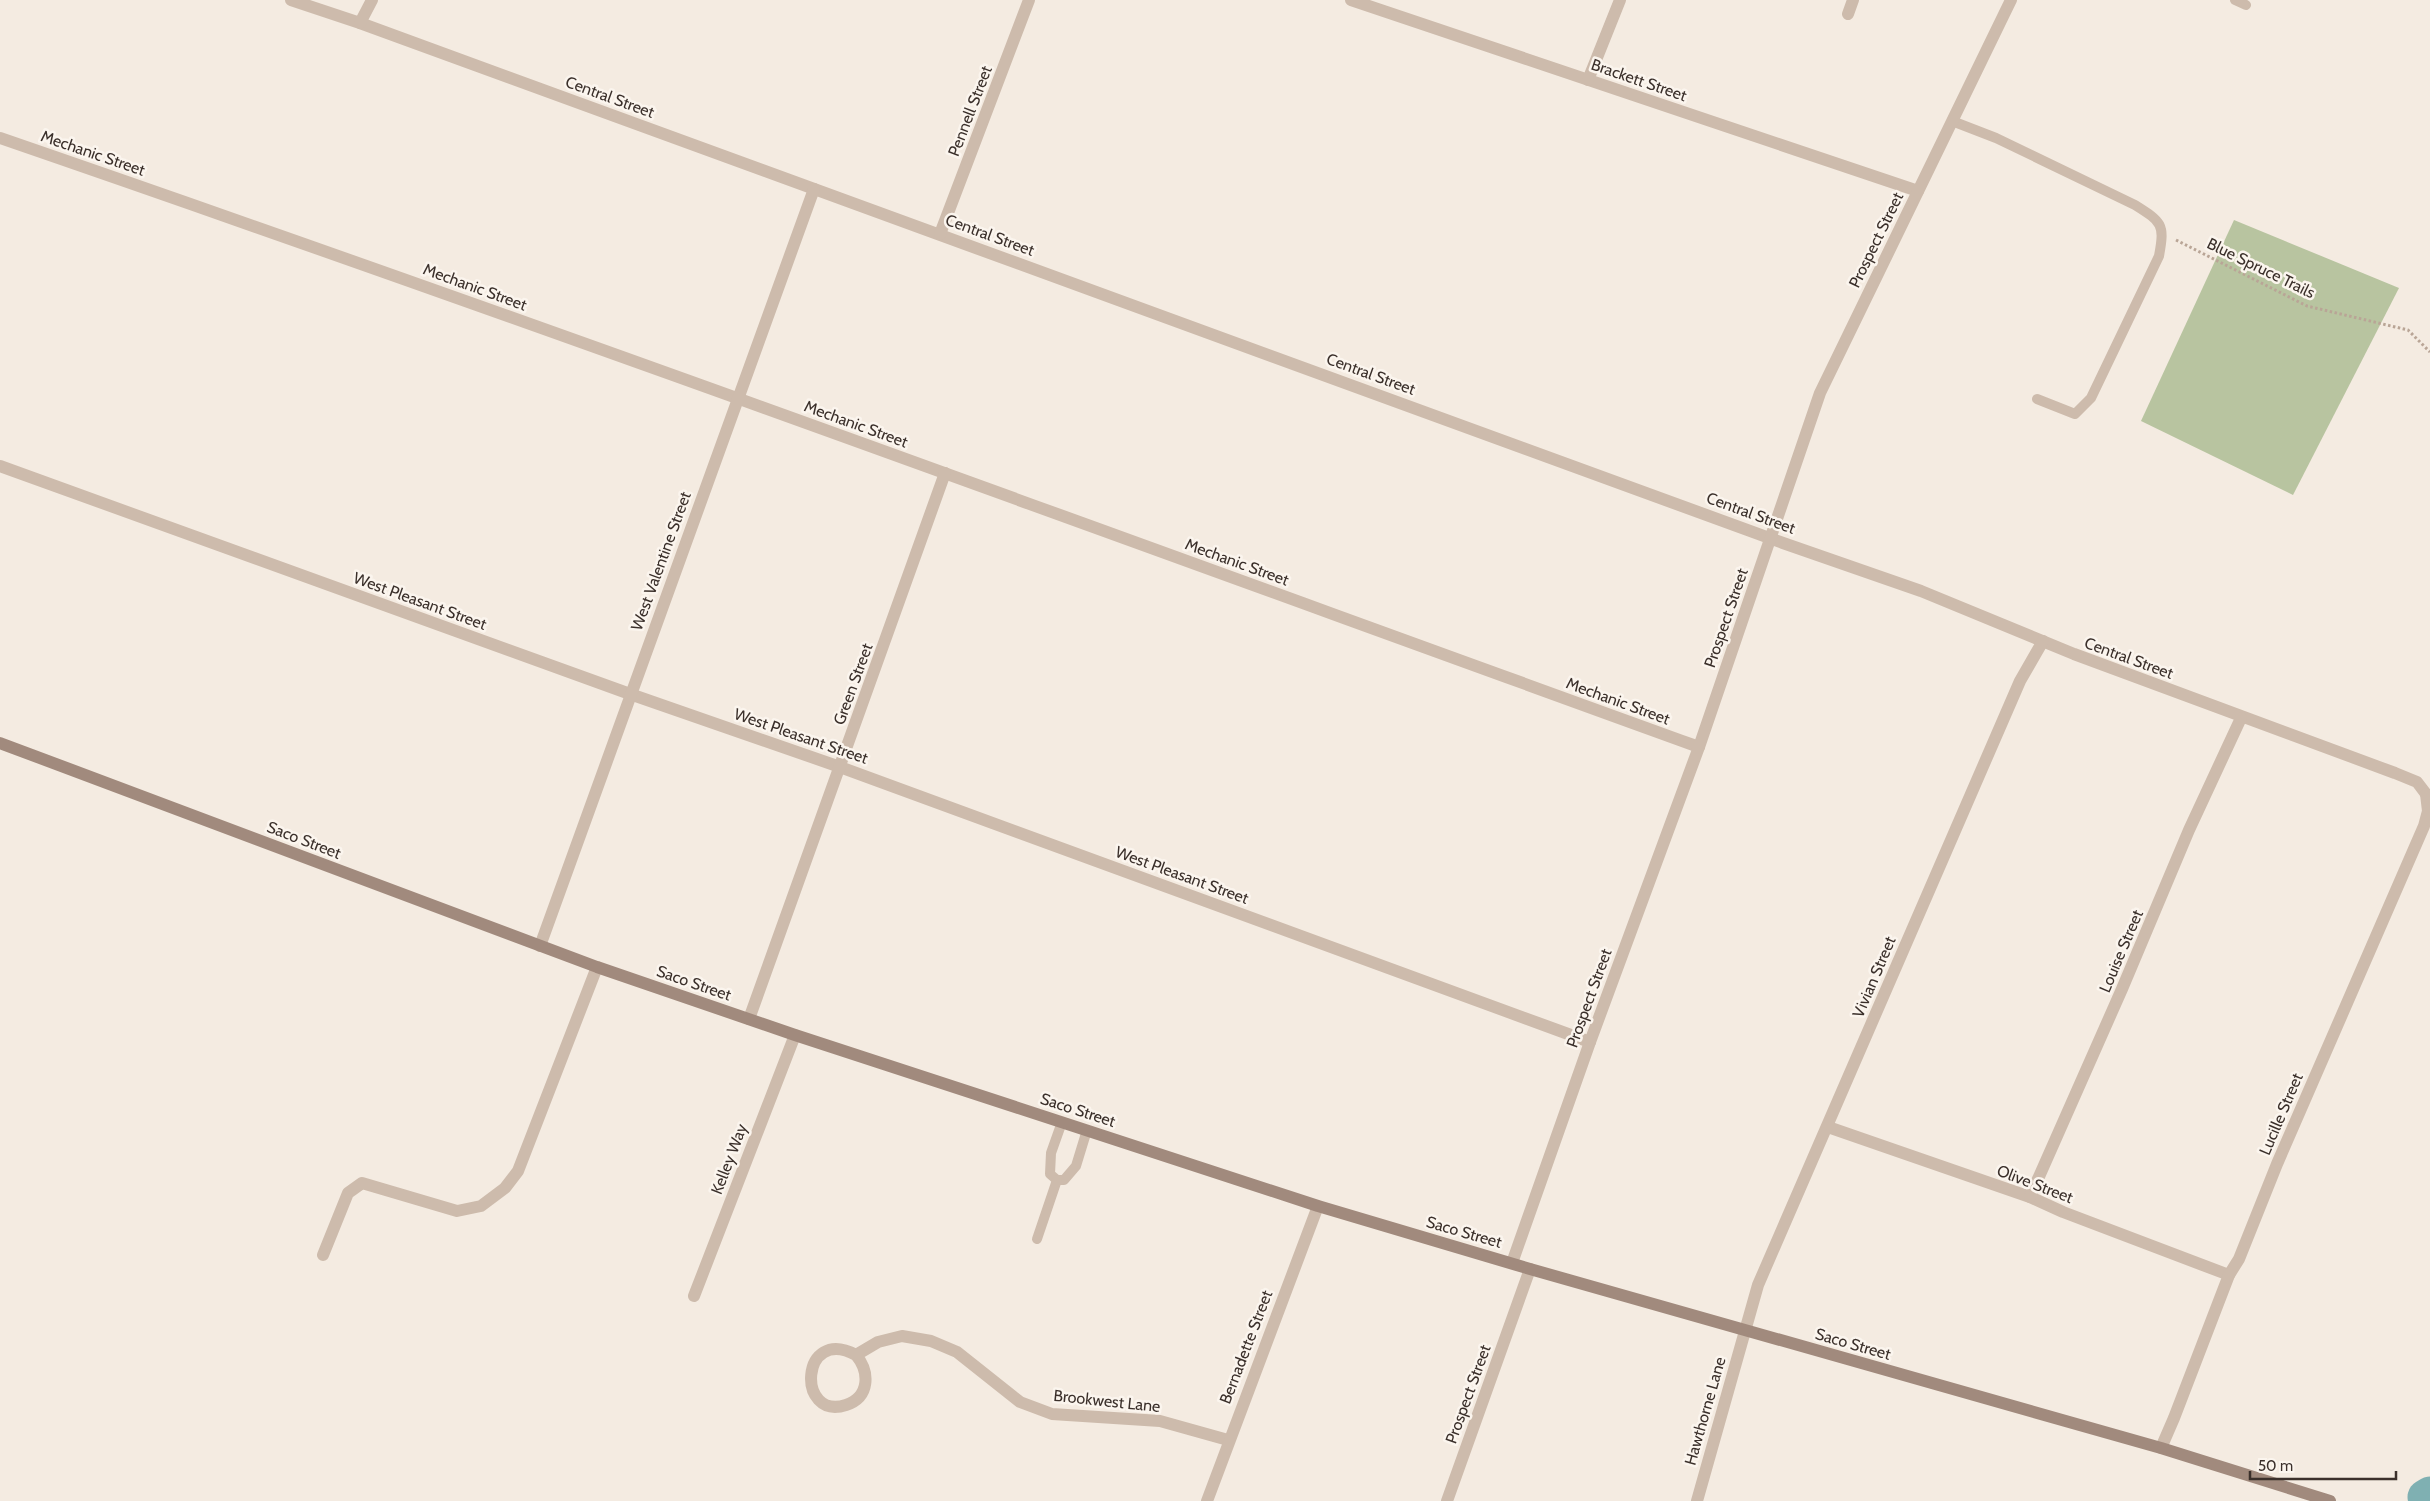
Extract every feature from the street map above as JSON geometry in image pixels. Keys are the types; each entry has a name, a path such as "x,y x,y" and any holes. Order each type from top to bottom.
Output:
{"main road":[{"name":"Saco Street","path":"0,743 597,967 749,1019 1318,1206 1530,1270 2160,1448 2330,1501"}],"street":[{"name":"Central Street","path":"291,0 360,23 1921,591 2241,718 2418,782 2428,795"},
{"path":"360,23 372,0"},
{"name":"Pennell Street","path":"940,234 1029,0"},
{"name":"Brackett Street","path":"1350,0 1918,191"},
{"path":"1588,80 1620,0"},
{"path":"1848,14 1854,0"},
{"name":"Prospect Street","path":"1512,1263 1590,1042 1699,747 1820,394 2012,0"},
{"name":"Mechanic Street","path":"0,138 326,251 737,398 1699,747"},
{"name":"West Valentine Street","path":"540,946 814,189"},
{"name":"West Pleasant Street","path":"0,466 630,694 840,767 1590,1042"},
{"name":"Green Street","path":"749,1019 945,474"},
{"name":"Vivian Street","path":"1744,1330 1762,1276 1801,1184 1828,1128 2020,682 2043,641"},
{"name":"Louise Street","path":"2030,1197 2114,1007 2189,830 2241,718"},
{"name":"Lucille Street","path":"2160,1448 2174,1418 2229,1275 2239,1259 2292,1129 2424,826 2428,811 2428,795"},
{"path":"323,1255 348,1193 362,1183 457,1211 481,1206 505,1188 518,1171 597,967"},
{"name":"Kelley Way","path":"694,1296 795,1034"},
{"name":"Olive Street","path":"1828,1128 2030,1197 2063,1212 2229,1275"},
{"name":"Bernadette Street","path":"1206,1501 1318,1206"},
{"name":"Prospect Street","path":"1447,1501 1530,1270"},
{"name":"Hawthorne Lane","path":"1697,1501 1744,1330"},
{"name":"Brookwest Lane","path":"856,1355 878,1342 902,1336 931,1341 957,1352 1020,1402 1052,1414 1160,1421 1228,1440"},
{"path":"835,1349 846,1350 856,1355 864,1364 867,1375 866,1386 861,1396 852,1403 841,1406 830,1405 820,1400 813,1392 810,1381 811,1370 816,1360 824,1353 835,1349"}],"lane":[{"path":"2235,0 2246,5"},
{"path":"1952,121 1996,138 2135,205 2155,217 2164,233 2159,256 2092,398 2075,414 2037,399"},
{"path":"1062,1122 1051,1153 1050,1174 1056,1180 1064,1180 1076,1166 1087,1130"},
{"path":"1037,1239 1056,1180"}],"path":[{"name":"Blue Spruce Trails","path":"2164,233 2307,306 2408,330 2430,352"}],"green space":[{"path":"2234,220 2399,288 2293,495 2141,421"}],"waterway":[{"path":"2425,1497 2430,1494"}]}
